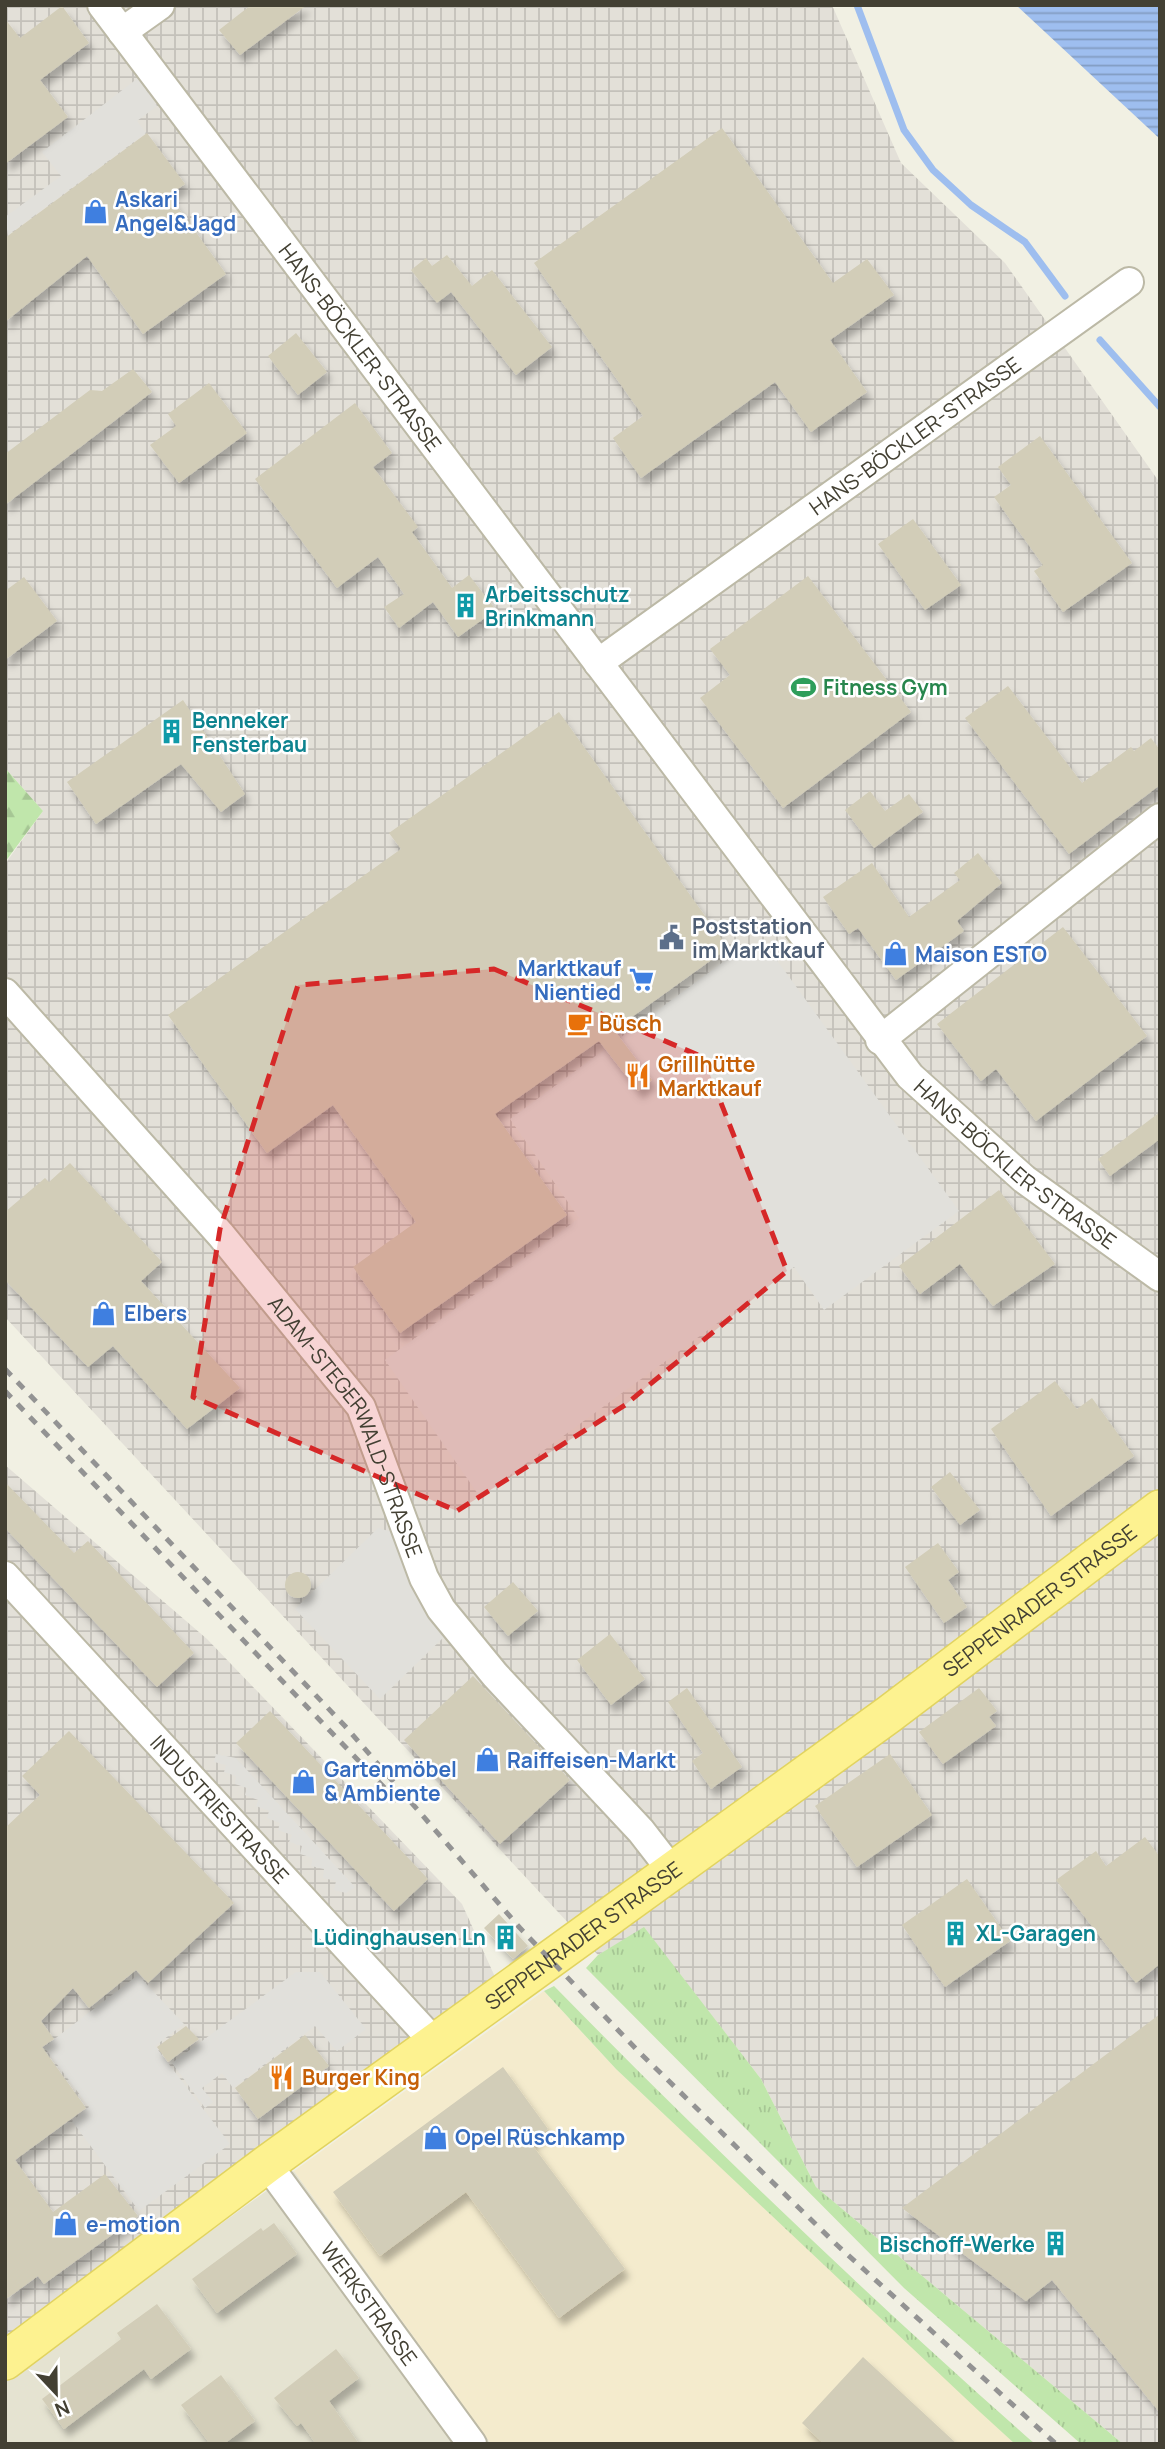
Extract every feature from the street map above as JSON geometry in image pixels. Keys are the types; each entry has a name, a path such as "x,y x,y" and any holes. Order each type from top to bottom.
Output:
{"main road":[{"name":"SEPPENRADER STRASSE","path":"5,2361 267,2164 888,1715 1160,1509"}],"street":[{"name":"HANS-BÖCKLER-STRASSE","path":"102,5 880,1040 910,1076 1024,1179 1160,1277"},
{"path":"122,32 160,5"},
{"name":"HANS-BÖCKLER-STRASSE","path":"598,663 1129,282"},
{"path":"880,1040 1160,818"},
{"name":"ADAM-STEGERWALD-STRASSE","path":"5,993 229,1245 361,1407 424,1578 441,1609 495,1675 641,1832 672,1871"},
{"name":"INDUSTRIESTRASSE","path":"5,1576 435,2043"},
{"name":"WERKSTRASSE","path":"267,2164 472,2444"}],"highlighted area":[{"path":"494,969 703,1057 787,1271 625,1405 457,1511 193,1397 220,1229 298,985"}],"shaded area":[{"path":"5,5 832,5 901,163 1005,263 1160,483 1160,2444 1123,2444 816,2187 761,2079 644,1928 598,1955 5,1317 5,864 43,811 5,768"},
{"path":"138,78 157,106 137,121 146,133 8,235 5,217 61,176 42,152"},
{"path":"738,951 771,952 959,1211 824,1310 794,1267 480,1497 385,1360 579,1218 510,1119"},
{"path":"5,1465 207,1639 462,1904 500,1988 5,2353"},
{"path":"378,1528 396,1533 446,1635 380,1699 295,1609"},
{"path":"216,1754 236,1758 355,1887 346,1893 334,1890 336,1881 323,1878 324,1869 311,1866 313,1858 300,1854 302,1846 289,1842 292,1835 278,1830 280,1823 267,1818 269,1811 256,1806 258,1800 245,1795 247,1788 235,1784 236,1776 224,1772 226,1765 214,1762"},
{"path":"296,1972 320,1972 366,2029 337,2051 315,2026 233,2088 222,2073 202,2088 213,2102 205,2108 172,2063"},
{"path":"138,1975 184,2024 155,2046 230,2144 139,2211 72,2121 89,2107 44,2047"},
{"path":"544,1991 616,2069 1015,2444 491,2444 294,2171"},
{"path":"294,2171 491,2444 5,2444 5,2380"}],"green space":[{"path":"5,768 43,811 5,862"},
{"path":"644,1927 761,2079 816,2187 1123,2444 1081,2444 904,2288 586,1968 598,1955"},
{"path":"554,1986 790,2220 1035,2444 1015,2444 616,2069 544,1991"}],"water":[{"path":"1016,5 1160,5 1160,139"}],"building":[{"path":"251,5 307,5 240,55 219,30"},
{"path":"62,6 89,43 40,80 68,117 5,164 5,19 20,38"},
{"path":"722,128 833,283 867,259 894,295 830,340 867,392 811,432 775,382 641,478 613,438 643,416 534,263"},
{"path":"147,133 185,184 169,195 226,274 143,334 87,256 5,322 5,238"},
{"path":"447,255 472,286 492,270 552,347 516,375 451,292 437,303 411,270 426,258 432,266"},
{"path":"296,333 327,372 298,395 268,356"},
{"path":"133,369 152,392 5,505 5,454 90,390 102,391"},
{"path":"209,383 247,433 179,483 150,445 176,426 168,414"},
{"path":"355,403 392,453 373,467 418,527 412,532 452,588 469,575 496,610 458,637 433,602 399,628 384,607 404,594 378,557 337,588 255,479"},
{"path":"1040,436 1132,563 1063,612 1034,571 1043,565 994,497 1011,485 998,467"},
{"path":"913,519 961,585 925,610 878,544"},
{"name":"Fitness Gym","path":"808,576 911,712 783,808 700,698 730,675 710,649"},
{"path":"24,577 57,621 5,660 5,591"},
{"path":"1008,686 1082,783 1131,747 1134,751 1151,738 1160,750 1160,785 1069,854 965,718"},
{"name":"Benneker Fensterbau","path":"183,700 245,794 221,812 181,764 96,824 67,782"},
{"path":"559,712 728,948 614,1030 652,1080 638,1091 599,1041 495,1114 567,1215 400,1333 353,1267 416,1222 333,1105 267,1153 168,1015 401,849 389,833"},
{"path":"870,791 885,811 909,794 923,812 874,848 845,810"},
{"path":"978,853 1002,883 957,921 964,931 896,980 858,928 849,934 823,897 872,863 909,917 960,880 954,873"},
{"path":"1063,927 1147,1036 1036,1121 996,1069 981,1081 937,1024"},
{"path":"1160,1112 1160,1139 1110,1176 1098,1159"},
{"name":"Elbers","path":"70,1163 162,1262 141,1281 240,1388 187,1429 113,1346 88,1367 5,1280 5,1212 45,1178 49,1182"},
{"path":"999,1190 1055,1264 993,1306 960,1264 920,1294 899,1266"},
{"path":"1055,1381 1077,1409 1092,1398 1134,1456 1051,1516 991,1429"},
{"path":"950,1472 980,1510 960,1525 931,1487"},
{"path":"5,1482 74,1553 88,1541 194,1653 157,1687 5,1528"},
{"path":"938,1543 959,1572 948,1580 967,1607 944,1623 905,1567"},
{"path":"298,1572 307,1576 311,1585 307,1594 298,1598 289,1594 285,1585 289,1576"},
{"path":"513,1582 538,1611 508,1636 484,1607"},
{"path":"610,1634 645,1679 611,1705 577,1660"},
{"name":"Raiffeisen-Markt","path":"473,1676 570,1780 500,1844 404,1740"},
{"path":"687,1688 742,1767 711,1789 692,1761 703,1753 668,1702"},
{"path":"979,1688 997,1711 989,1717 996,1726 943,1764 919,1732"},
{"name":"Gartenmöbel & Ambiente","path":"270,1711 428,1879 394,1911 236,1743"},
{"path":"69,1731 234,1903 148,1983 136,1970 89,2008 73,1988 41,2021 54,2039 42,2047 86,2108 15,2160 53,2212 105,2174 138,2216 44,2284 38,2276 5,2300 5,1828 40,1795 22,1776"},
{"path":"890,1754 932,1815 857,1867 815,1806"},
{"path":"1145,1837 1160,1857 1160,1964 1136,1983 1056,1880 1096,1851 1106,1866"},
{"name":"XL-Garagen","path":"967,1879 1010,1941 945,1987 902,1925"},
{"name":"Lüdinghausen Ln","path":"499,1914 528,1946 513,1959 484,1928"},
{"name":"Bischoff-Werke","path":"1160,2014 1160,2413 1052,2280 1026,2301 902,2208"},
{"path":"186,2026 199,2039 168,2062 157,2047"},
{"name":"Burger King","path":"305,2035 329,2066 258,2119 235,2088"},
{"path":"503,2067 548,2129 530,2142 625,2269 559,2318 466,2192 380,2256 333,2192"},
{"path":"274,2223 297,2254 217,2313 192,2279 261,2228 263,2231"},
{"path":"157,2304 191,2349 151,2379 144,2369 64,2429 42,2399 121,2339 117,2333"},
{"path":"336,2349 359,2378 329,2401 359,2444 316,2444 301,2423 297,2426 274,2398"},
{"path":"863,2357 957,2444 824,2444 802,2423"},
{"path":"221,2375 255,2421 224,2444 210,2444 181,2405"}],"waterway":[{"path":"857,5 904,130 933,170 971,205 1025,242 1065,296"},
{"path":"1100,340 1160,407"}],"railway":[{"path":"5,1369 345,1726 520,1928 638,2051 837,2245 1056,2444"},
{"path":"5,1391 400,1804"}],"place":[{"name":"Askari Angel&Jagd","path":"95,211"},
{"name":"Arbeitsschutz Brinkmann","path":"465,606"},
{"name":"Fitness Gym","path":"803,687"},
{"name":"Benneker Fensterbau","path":"172,732"},
{"name":"Poststation im Marktkauf","path":"672,938"},
{"name":"Maison ESTO","path":"895,954"},
{"name":"Marktkauf Nientied","path":"641,980"},
{"name":"Büsch","path":"579,1023"},
{"name":"Grillhütte Marktkauf","path":"638,1076"},
{"name":"Elbers","path":"104,1313"},
{"name":"Raiffeisen-Markt","path":"487,1760"},
{"name":"Gartenmöbel & Ambiente","path":"304,1781"},
{"name":"XL-Garagen","path":"956,1933"},
{"name":"Lüdinghausen Ln","path":"506,1937"},
{"name":"Burger King","path":"282,2077"},
{"name":"Opel Rüschkamp","path":"435,2137"},
{"name":"e-motion","path":"66,2224"},
{"name":"Bischoff-Werke","path":"1055,2244"}]}
